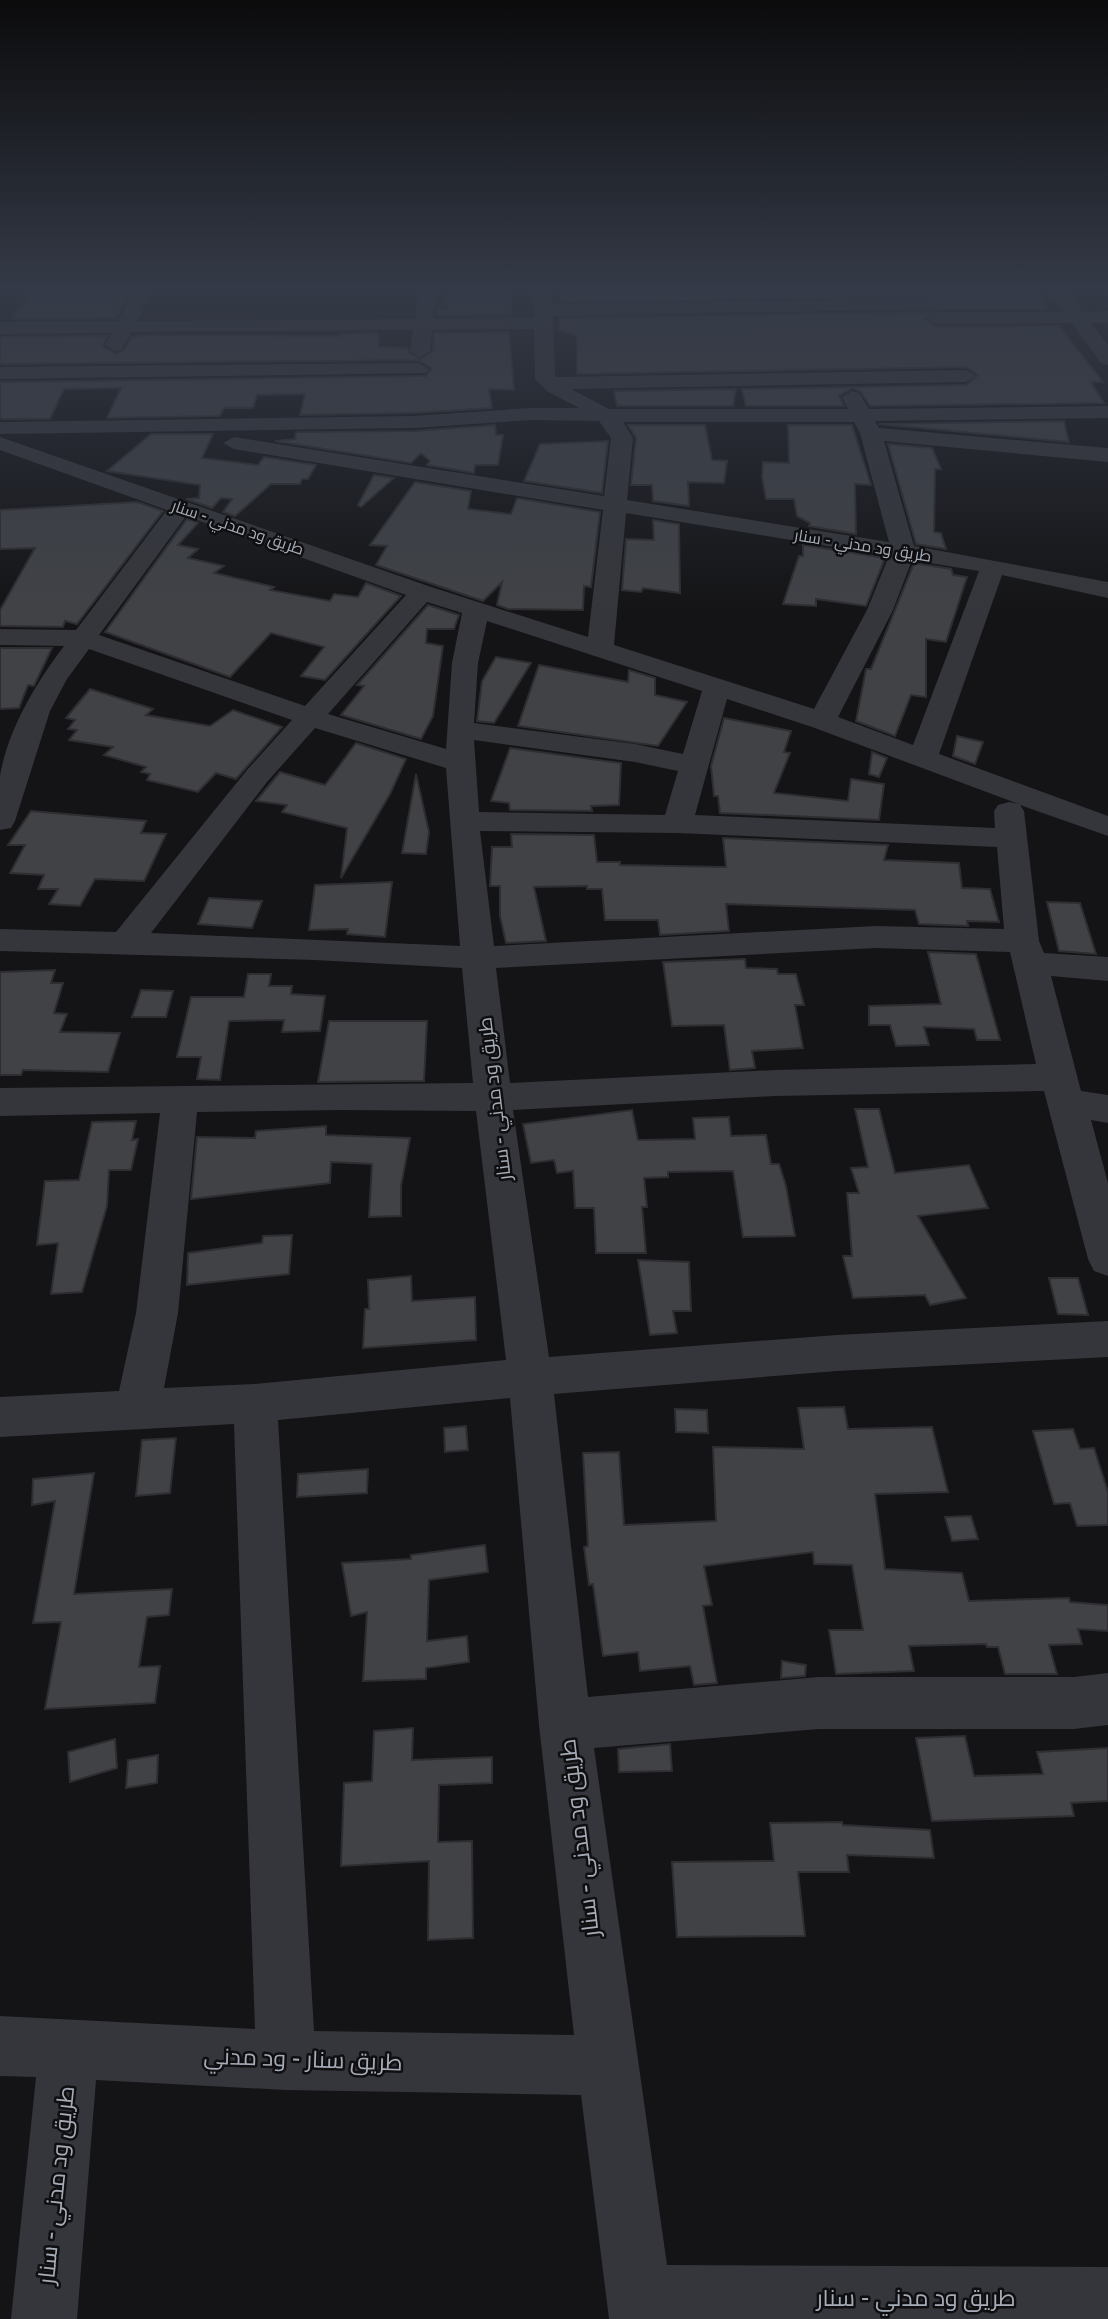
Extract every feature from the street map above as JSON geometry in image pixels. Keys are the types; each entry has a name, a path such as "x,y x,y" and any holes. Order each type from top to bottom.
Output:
{"street":[{"path":"86,410 92,396"},
{"path":"415,406 416,396"},
{"path":"572,396 608,418 618,427 622,438 617,507 600,649"},
{"path":"822,721 874,621 903,551 867,425 851,396"},
{"path":"977,396 986,412"},
{"name":"طريق ود مدني - سنار","path":"132,426 415,406 608,418 867,425 1108,455"},
{"name":"طريق ود مدني - سنار","path":"0,428 86,410 132,426 617,507 993,566 1108,590"},
{"name":"طريق ود مدني - سنار","path":"867,425 986,412 1108,412"},
{"name":"طريق ود مدني - سنار","path":"0,443 422,592 822,721 1108,827"},
{"path":"0,821 36,711 54,678 181,507"},
{"path":"923,757 993,566"},
{"path":"125,942 200,845 309,717 422,592"},
{"name":"طريق ود مدني - سنار","path":"476,610 464,663 460,747 464,821 493,1097 530,1377 565,1725 607,2066 641,2308 1108,2300"},
{"path":"0,636 82,638 309,717 460,747 635,753 693,765"},
{"path":"677,824 717,687"},
{"path":"1006,789 1027,952 1108,1259"},
{"path":"464,821 677,824 1013,838"},
{"path":"0,940 125,942 478,958 876,937 1027,952 1108,969"},
{"path":"0,1102 493,1097 775,1083 1063,1090 1108,1109"},
{"path":"138,1408 158,1313 180,1099"},
{"path":"0,1417 255,1403 530,1377 837,1353 1108,1339"},
{"path":"255,1403 286,2060"},
{"path":"565,1725 819,1703 1074,1703 1108,1699"},
{"name":"طريق سنار - ود مدني","path":"0,2046 69,2052 286,2060 607,2066"},
{"name":"طريق ود مدني - سنار","path":"44,2319 69,2052"}],"building":[{"path":"0,396 61,396 50,419 0,419"},
{"path":"117,396 257,396 253,408 224,408 220,416 107,418"},
{"path":"304,396 490,396 492,408 414,413 300,415"},
{"path":"615,396 735,396 733,406 617,406"},
{"path":"744,396 839,396 844,406 746,406"},
{"path":"864,396 1100,396 1104,403 870,406"},
{"path":"1064,421 1069,442 879,424"},
{"path":"495,425 496,435 503,435 498,465 475,465 474,473 427,465 430,461 421,453 411,463 275,441 295,439 296,432 414,431"},
{"path":"628,425 705,425 712,460 727,461 724,483 688,482 689,506 653,501 652,485 631,485 636,438"},
{"path":"788,425 852,425 871,485 855,484 856,534 809,526 810,523 797,516 794,499 766,499 762,477 763,462 789,463"},
{"path":"151,434 213,434 202,458 258,465 264,457 316,465 308,479 302,479 300,484 271,484 235,516 223,512 232,499 221,498 212,508 186,499 199,498 200,485 107,471"},
{"path":"608,441 602,493 524,481 540,444"},
{"path":"888,444 932,448 941,469 935,469 934,532 941,533 946,549 916,544"},
{"path":"374,475 394,478 361,507 358,505"},
{"path":"415,482 471,491 468,509 511,514 517,498 600,512 591,587 584,586 583,610 508,609 497,605 502,582 483,601 376,565 387,546 370,545"},
{"path":"137,502 163,511 77,624 65,621 63,627 0,626 0,610 35,548 0,549 0,510"},
{"path":"187,519 198,523 178,545 198,549 188,558 224,566 214,573 274,587 270,590 330,601 334,594 358,597 366,583 401,596 325,680 301,676 324,647 271,633 230,677 105,632"},
{"path":"653,520 679,524 680,593 643,588 641,592 622,590 626,539 654,540"},
{"path":"803,545 885,558 866,606 816,599 816,606 783,604 799,556 803,556"},
{"path":"914,563 951,569 953,575 967,577 946,642 926,639 926,697 911,695 895,736 856,721 866,669 871,669"},
{"path":"428,605 459,615 454,629 427,629 426,643 443,646 433,716 421,739 341,715 364,686 357,685"},
{"path":"0,648 52,648 34,686 28,685 19,708 0,709"},
{"path":"496,657 531,663 494,723 477,721 482,681"},
{"path":"539,665 628,682 629,670 655,678 655,695 687,702 658,746 518,726"},
{"path":"90,689 153,709 146,715 210,726 233,710 282,727 236,779 216,773 198,792 147,780 150,774 141,772 146,767 104,755 113,747 69,740 77,730 68,729 75,720 66,718"},
{"path":"724,718 791,731 784,752 790,753 774,793 848,801 851,779 884,784 879,820 720,813 718,796 714,796 711,766"},
{"path":"957,736 983,742 975,764 953,756"},
{"path":"356,743 406,759 390,794 341,878 347,828 282,812 287,805 256,801 280,772 325,785"},
{"path":"510,748 621,763 619,805 591,806 592,811 510,810 509,803 491,801"},
{"path":"872,752 887,758 879,777 869,774"},
{"path":"416,774 429,832 426,854 402,853"},
{"path":"31,811 146,821 141,833 166,834 144,881 95,879 80,906 49,904 58,889 38,889 44,875 10,873 25,845 8,845"},
{"path":"511,834 594,835 597,862 620,862 620,865 726,867 723,838 888,845 884,860 959,863 962,888 990,889 999,922 967,921 968,926 919,924 915,910 726,904 729,931 660,935 658,920 605,920 602,889 587,889 587,886 534,887 546,941 506,943 500,916 500,886 490,886 492,847 512,847"},
{"path":"392,882 385,937 347,934 348,929 309,930 315,885"},
{"path":"209,898 262,901 252,928 198,924"},
{"path":"1047,902 1080,903 1096,954 1059,951"},
{"path":"928,952 976,954 1000,1040 977,1040 974,1029 924,1027 929,1045 896,1046 890,1025 869,1025 869,1006 941,1004"},
{"path":"745,959 746,968 777,969 778,974 796,974 804,1005 795,1005 803,1048 752,1051 755,1068 730,1070 724,1025 672,1026 663,962"},
{"path":"55,970 51,983 63,983 54,1013 67,1014 60,1032 120,1033 108,1072 23,1070 21,1075 0,1075 0,972"},
{"path":"248,974 271,974 269,986 292,986 291,994 325,996 320,1031 282,1032 284,1020 229,1021 220,1080 197,1079 201,1057 177,1057 191,997 244,997"},
{"path":"141,990 173,991 166,1017 132,1017"},
{"path":"329,1021 427,1021 424,1081 318,1082"},
{"path":"855,1109 879,1109 895,1173 969,1165 988,1208 918,1216 966,1298 930,1305 925,1295 853,1298 843,1256 852,1256 847,1193 859,1193 851,1168 868,1167"},
{"path":"632,1110 638,1140 695,1139 693,1118 729,1117 731,1136 766,1135 771,1164 779,1164 786,1186 795,1236 743,1237 733,1171 668,1172 668,1177 644,1178 647,1207 642,1207 646,1253 596,1253 594,1208 575,1208 573,1171 557,1173 554,1160 531,1163 523,1124"},
{"path":"136,1121 132,1140 138,1139 131,1170 109,1170 107,1206 82,1292 51,1294 58,1243 37,1245 45,1181 79,1180 92,1122"},
{"path":"326,1126 326,1135 410,1138 401,1186 401,1216 369,1217 372,1164 331,1162 330,1183 191,1199 197,1137 255,1138 256,1131"},
{"path":"292,1235 289,1274 187,1285 188,1253 262,1243 263,1236"},
{"path":"638,1260 689,1262 691,1311 673,1311 677,1333 650,1335"},
{"path":"411,1276 412,1301 475,1297 476,1340 363,1348 365,1309 369,1309 368,1280"},
{"path":"1049,1278 1078,1278 1088,1315 1058,1314"},
{"path":"844,1407 848,1429 932,1427 948,1492 875,1494 885,1569 962,1573 969,1601 1069,1598 1070,1602 1108,1605 1108,1631 1078,1629 1082,1644 1049,1645 1057,1674 1005,1674 998,1647 987,1647 986,1644 909,1646 914,1671 836,1674 829,1630 863,1630 852,1565 814,1564 813,1552 704,1566 712,1605 703,1606 717,1683 694,1685 690,1666 640,1671 638,1652 603,1656 593,1584 589,1585 584,1547 588,1546 583,1453 619,1452 624,1525 716,1521 713,1447 804,1449 798,1408"},
{"path":"675,1409 707,1410 708,1433 676,1432"},
{"path":"466,1426 468,1450 445,1452 444,1428"},
{"path":"1073,1429 1080,1449 1094,1448 1108,1492 1108,1525 1077,1526 1070,1503 1054,1504 1033,1431"},
{"path":"176,1438 170,1493 136,1496 142,1440"},
{"path":"368,1469 367,1493 297,1497 298,1474"},
{"path":"94,1473 74,1594 172,1589 169,1615 147,1617 139,1667 160,1666 155,1703 45,1709 61,1622 33,1623 55,1501 32,1505 33,1479"},
{"path":"971,1516 978,1539 952,1541 945,1517"},
{"path":"485,1545 488,1572 429,1580 427,1641 467,1636 469,1662 426,1668 426,1679 363,1681 367,1612 351,1616 342,1563 411,1559 411,1555"},
{"path":"782,1661 806,1665 805,1676 781,1678"},
{"path":"413,1728 412,1760 492,1757 492,1783 439,1785 438,1842 472,1841 473,1938 428,1940 429,1861 341,1866 344,1783 372,1781 374,1731"},
{"path":"965,1736 974,1776 1043,1774 1037,1752 1108,1748 1108,1801 1071,1803 1074,1816 932,1821 916,1738"},
{"path":"115,1739 117,1768 70,1782 68,1752"},
{"path":"670,1744 672,1771 619,1772 618,1749"},
{"path":"158,1755 157,1783 126,1788 128,1760"},
{"path":"842,1822 843,1825 930,1830 934,1858 847,1855 849,1872 798,1872 805,1936 677,1937 672,1862 774,1861 770,1823"}]}
